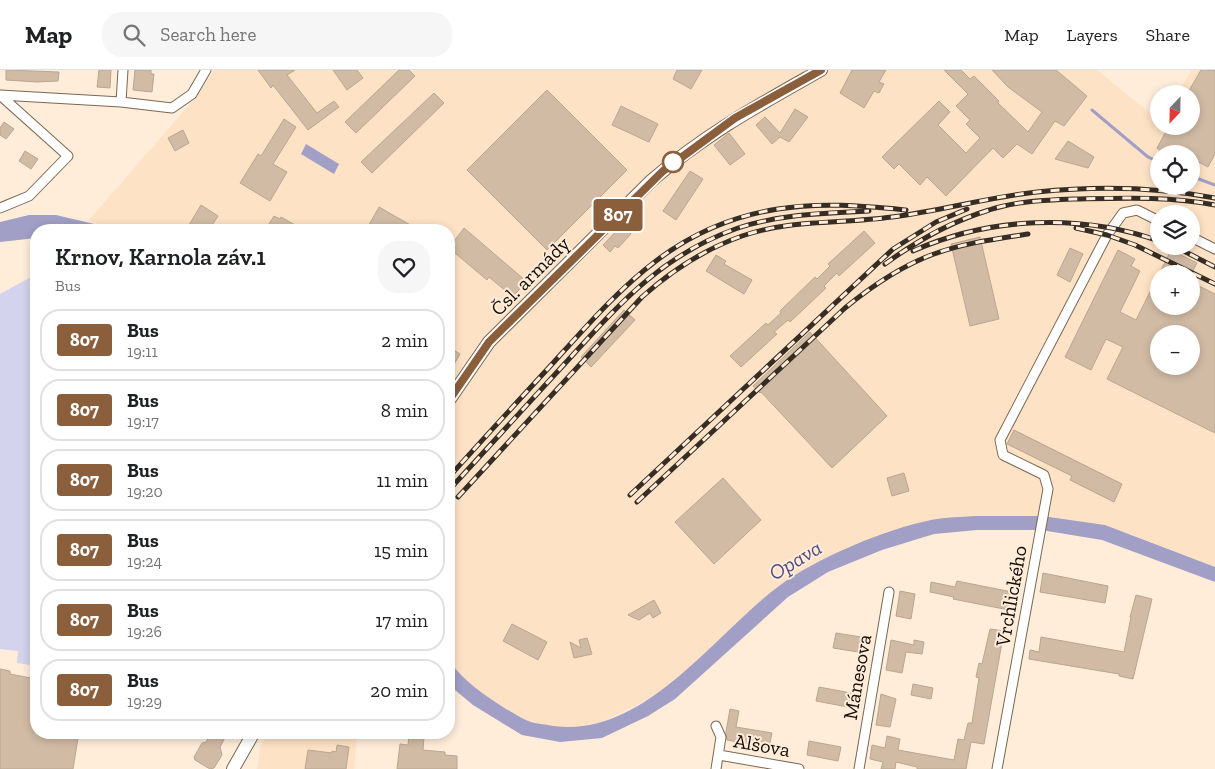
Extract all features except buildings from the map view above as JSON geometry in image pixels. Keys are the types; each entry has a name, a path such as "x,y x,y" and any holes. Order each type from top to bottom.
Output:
{"main road":[{"name":"Čsl. armády","path":"455,391 489,342 663,171 735,118 821,70"},
{"path":"232,769 250,739"}],"street":[{"path":"121,102 124,70"},
{"path":"0,95 121,102 172,108 192,94 206,70"},
{"path":"0,95 68,156 29,196 0,208"},
{"name":"Vrchlického","path":"997,769 1048,489 1044,475 1002,455 1000,440 1107,235 1123,213 1137,210 1150,216"},
{"path":"1200,241 1215,248"},
{"name":"Mánesova","path":"859,769 889,592"},
{"path":"716,726 721,737 716,769"},
{"name":"Alšova","path":"719,755 799,769"}],"shaded area":[{"path":"214,70 1097,70 1150,113 1150,135 1200,135 1200,85 1183,85 1191,70 1215,70 1215,567 1105,525 976,516 822,559 779,586 667,687 641,703 598,724 561,728 527,721 481,694 455,668 455,224 99,224 88,221 197,96"},
{"path":"306,144 339,164 334,174 301,154"},
{"path":"29,215 56,215 94,224 30,224 30,239 0,242 0,222"},
{"path":"30,278 30,665 17,663 18,651 0,649 0,294"},
{"path":"1042,516 1105,525 1215,567 1215,582 1102,540 1041,530 977,530 934,534 882,550 828,572 788,597 675,699 648,716 602,738 560,742 522,735 473,705 455,690 455,667 468,682 506,709 528,721 548,725 582,726 614,718 645,702 674,680 754,606 794,575 831,555 873,537 913,524 942,518"},
{"path":"264,739 357,739 354,769 257,769 260,746"}],"waterway":[{"path":"1092,110 1150,158"},
{"path":"1200,179 1215,185"}],"railway":[{"path":"458,497 642,297 665,278 689,262 728,241 779,227 892,217 1037,192 1104,188 1149,190 1215,198"},
{"path":"885,264 910,247 948,226 975,215 1010,205 1054,200 1128,198 1180,200 1215,205"},
{"path":"455,470 602,310 652,264 679,245 708,229 741,217 778,209 826,205 906,210"},
{"path":"630,495 893,249 936,222 967,209"},
{"path":"455,483 599,326 640,287 684,253 710,240 754,223 803,215 869,211"},
{"path":"913,251 973,231 1035,223 1067,223 1098,226 1150,238"},
{"path":"1076,228 1107,235 1135,245 1215,284"},
{"path":"637,502 845,308 876,284 910,264 945,250 1028,234"},
{"path":"1192,255 1215,267"}],"bus line":[{"name":"807","path":"455,390 489,342 651,181 716,130 821,70"}],"water label":[{"name":"Opava","path":"795,560"}]}
